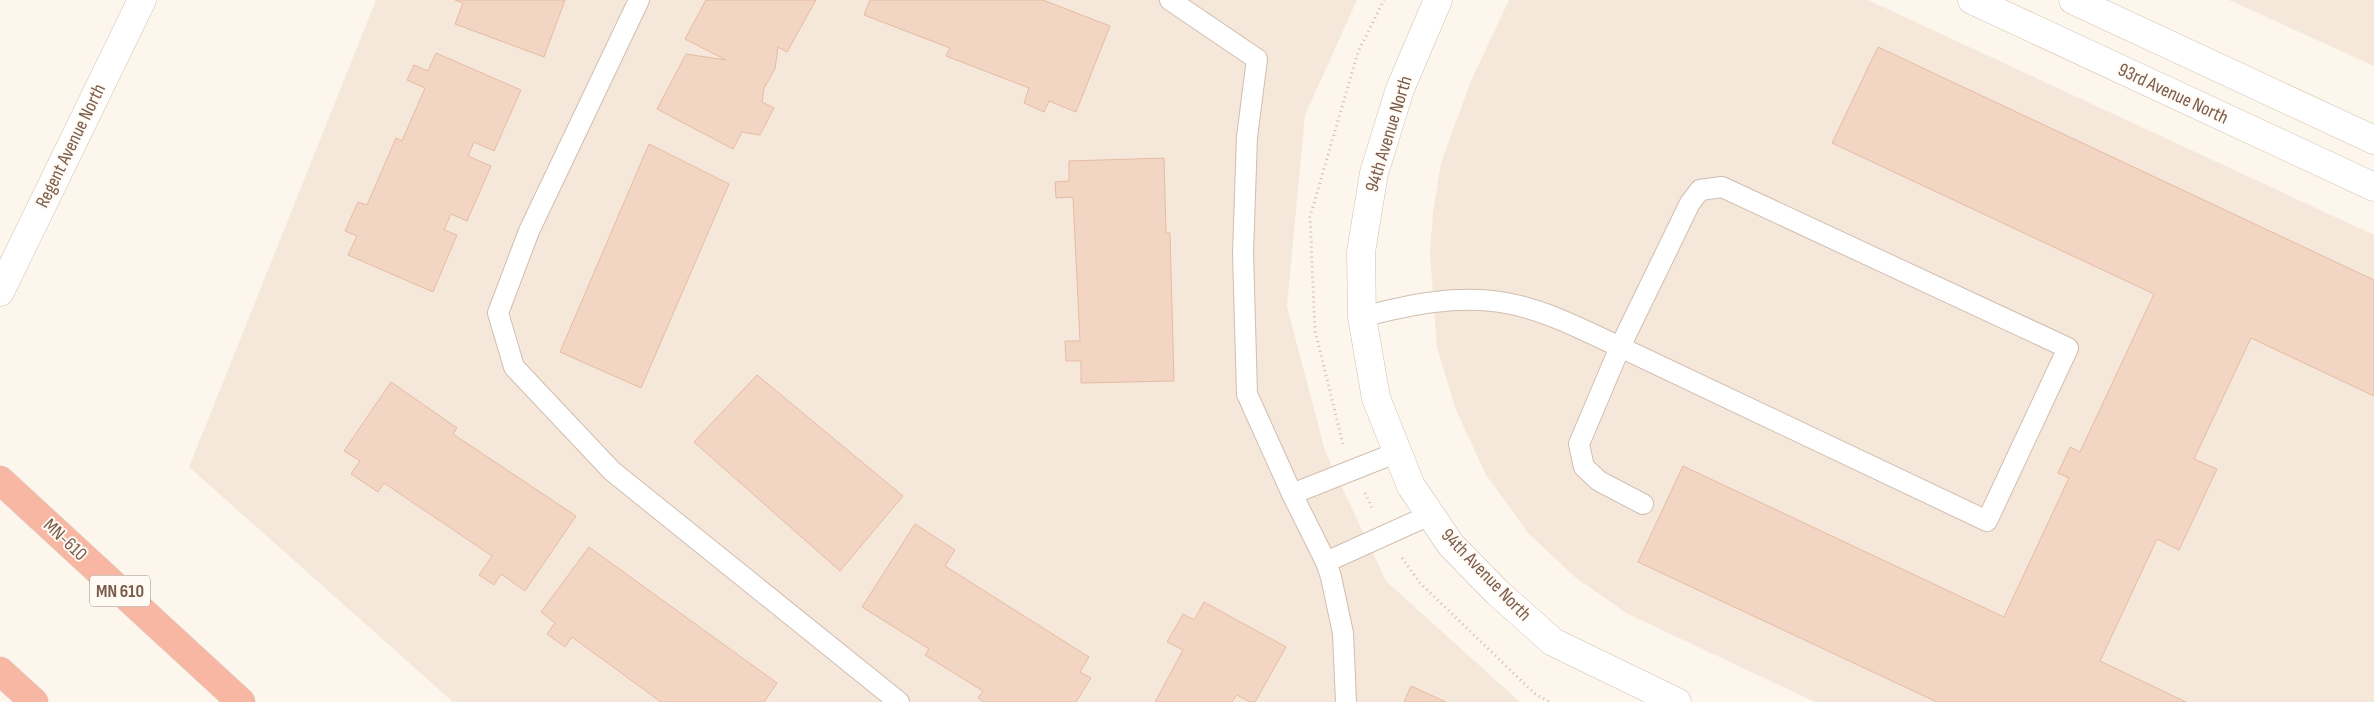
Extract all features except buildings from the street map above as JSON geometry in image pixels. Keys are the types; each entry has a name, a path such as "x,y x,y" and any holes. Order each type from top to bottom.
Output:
{"highway":[{"name":"MN-610","path":"0,480 241,702"},
{"path":"0,671 34,702"}],"street":[{"name":"Regent Avenue North","path":"0,292 142,0"},
{"name":"94th Avenue North","path":"1438,0 1400,90 1374,173 1361,252 1362,317 1376,398 1411,486 1451,545 1497,592 1553,642 1677,702"},
{"name":"93rd Avenue North","path":"1972,0 2374,188"},
{"path":"2073,0 2374,140"}],"lane":[{"path":"638,0 529,231 498,314 514,367 612,471 899,702"},
{"path":"1170,0 1257,59 1247,137 1243,253 1247,394 1292,494 1326,562 1331,577 1343,633 1346,702"},
{"path":"1362,317 1408,305 1460,299 1506,303 1561,320 1620,346 1987,521 2068,348 1722,187 1700,190 1690,203 1620,346 1579,444 1584,467 1599,481 1643,504"},
{"path":"1292,494 1398,452"},
{"path":"1326,562 1430,514"}],"path":[{"path":"1384,0 1358,52 1310,217 1315,331 1339,433 1353,470 1385,535 1420,583 1534,693 1549,702"}],"shaded area":[{"path":"376,0 1357,0 1305,115 1287,306 1325,451 1386,581 1520,702 453,702 189,467"},
{"path":"1509,0 1868,0 2374,235 2374,702 1815,702 1628,614 1576,578 1529,534 1486,475 1456,410 1437,348 1430,253 1433,212 1441,163 1470,83"},
{"path":"2229,0 2374,0 2374,66"}]}
